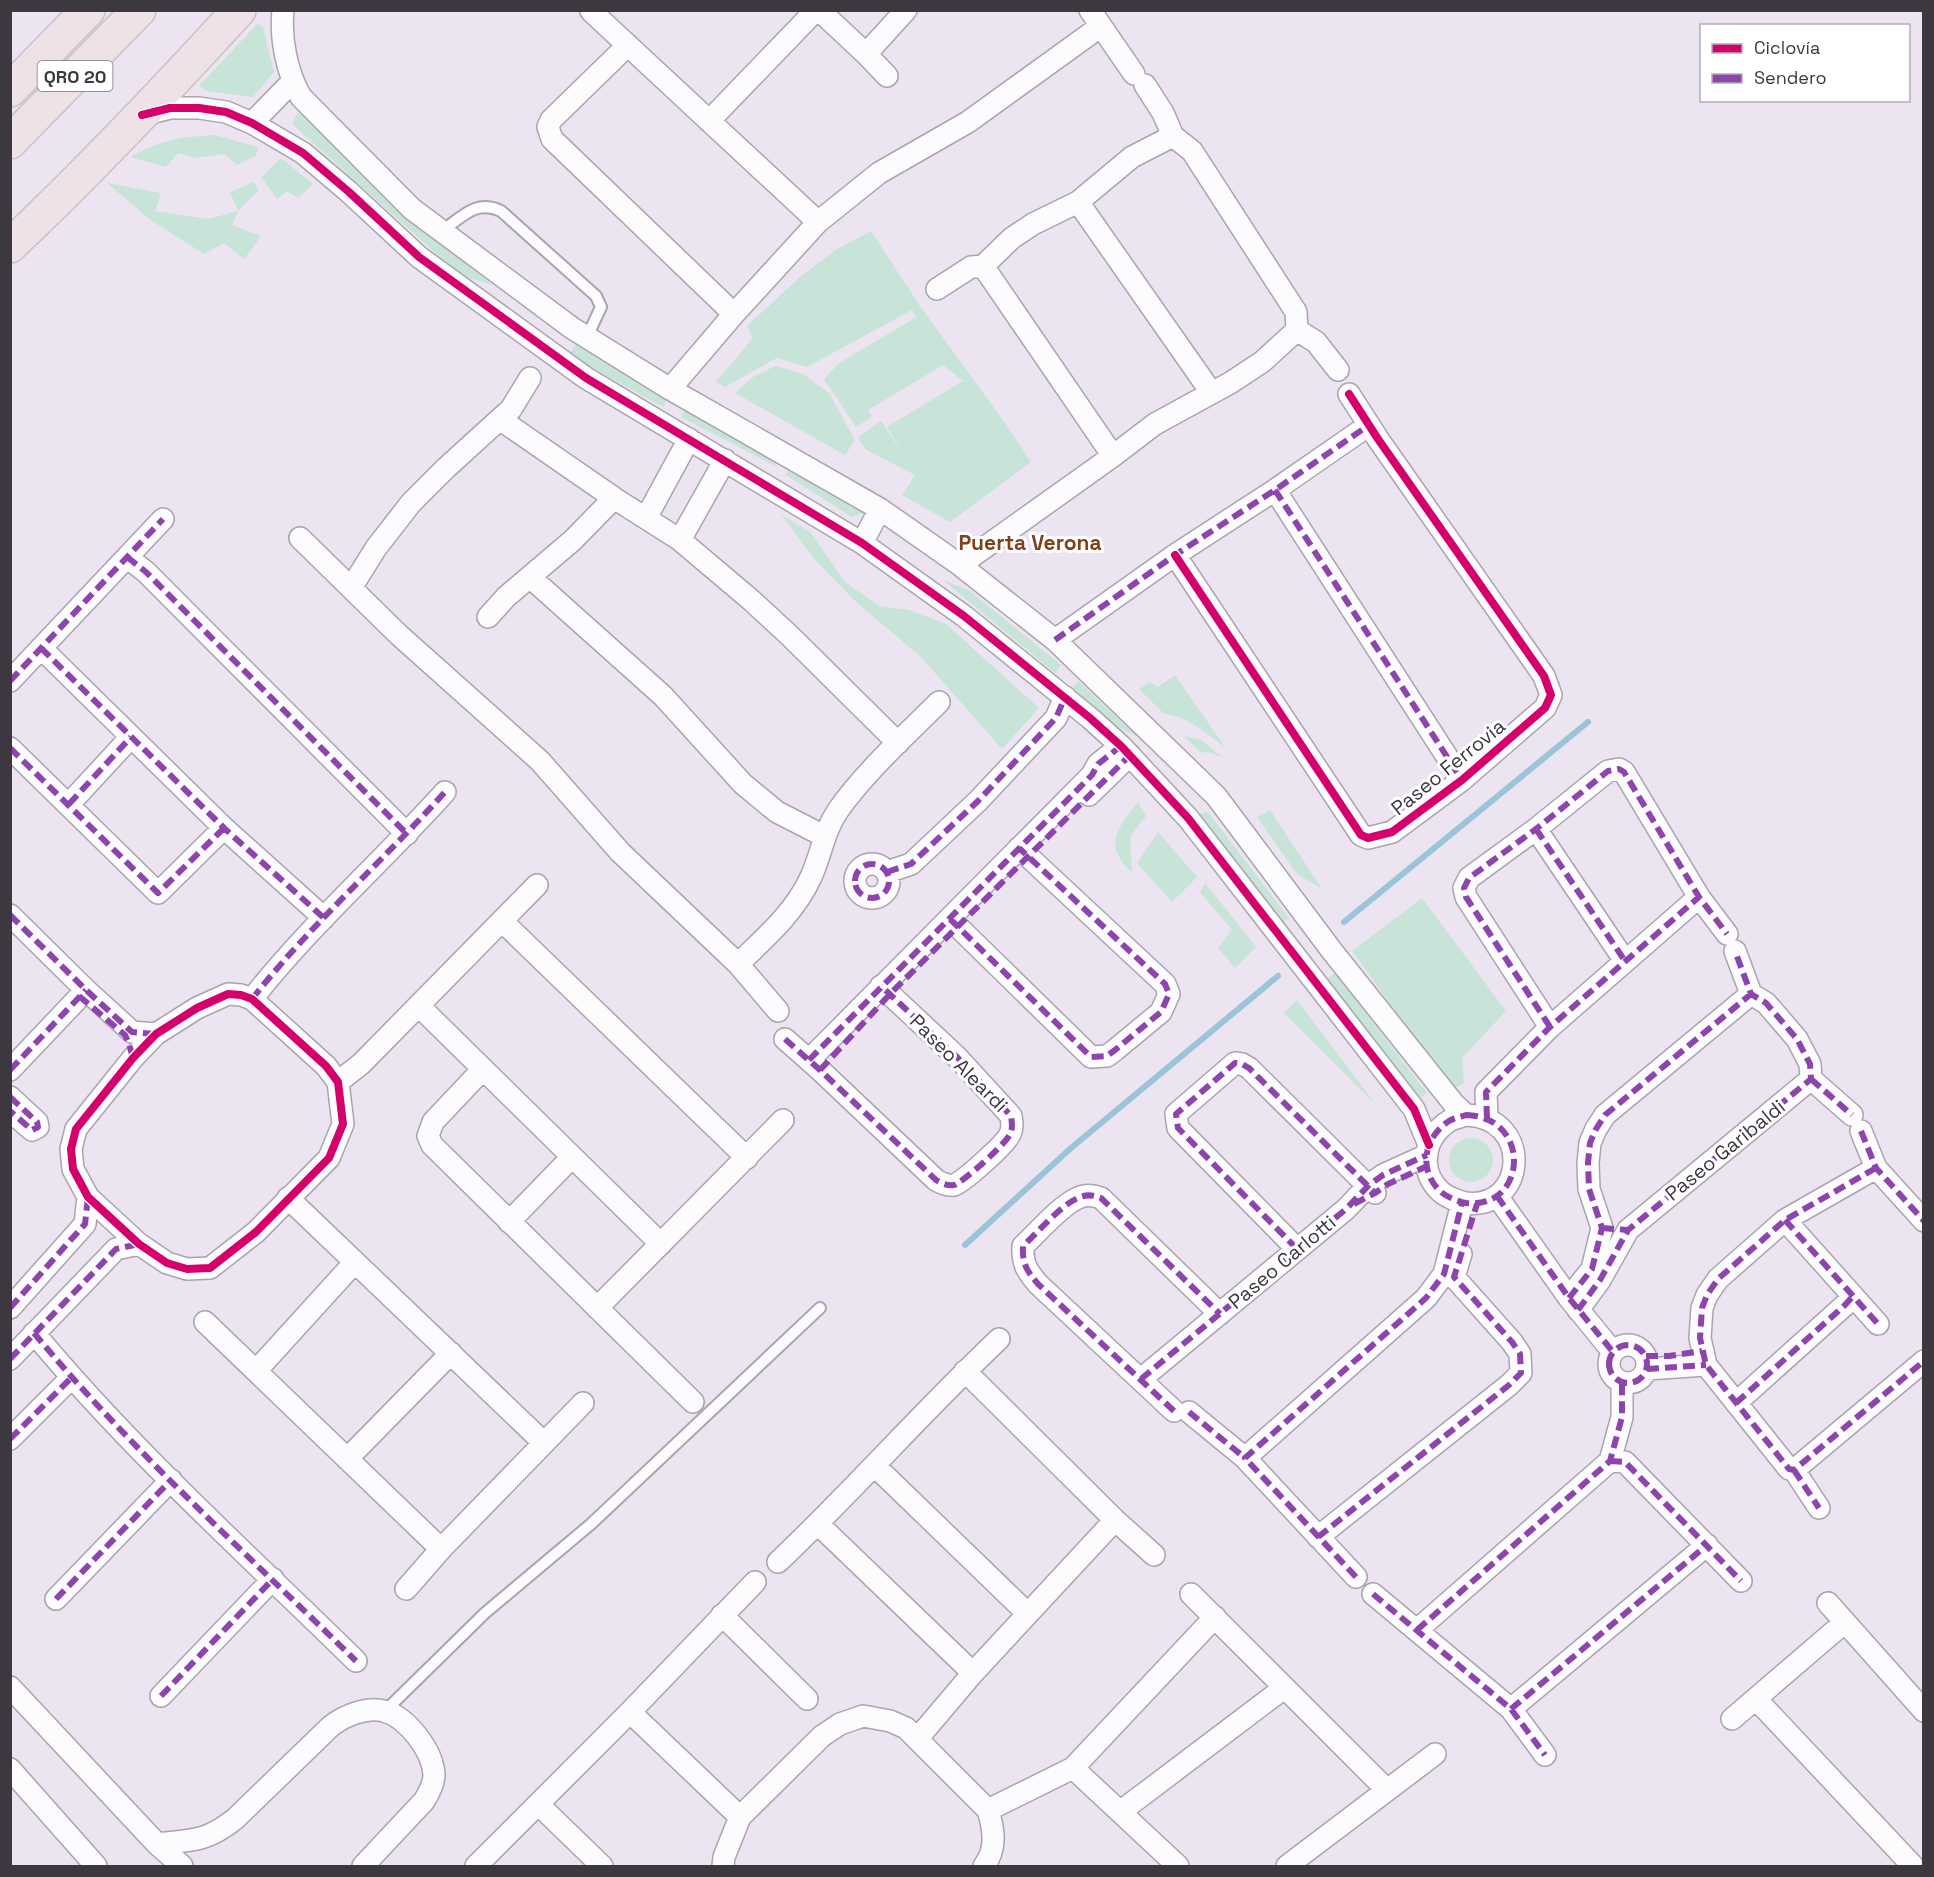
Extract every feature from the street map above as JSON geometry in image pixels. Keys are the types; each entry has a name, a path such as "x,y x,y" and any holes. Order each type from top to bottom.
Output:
{"highway":[{"name":"QRO 20","path":"10,90 88,10"},
{"name":"QRO 20","path":"10,142 139,10"},
{"path":"10,246 66,193 142,115 239,10"}],"street":[{"path":"142,115 170,108 199,108 226,112 252,123 303,153 350,192 419,256 555,357 586,378 862,543 964,616 1065,697 1126,750 1188,818 1414,1109 1433,1182 1442,1194 1469,1203 1497,1197 1509,1182 1515,1164 1513,1145 1503,1129 1454,1104 1332,951 1216,796 1055,640 960,565 880,509 670,389 579,333 412,209 301,97 292,82 286,52 282,20 284,10"},
{"path":"709,121 817,10 887,76"},
{"path":"866,54 906,10"},
{"path":"591,11 818,222"},
{"path":"670,389 734,314 818,222 879,173 968,122 1095,18 1163,113 1173,136 1192,151 1296,312 1297,330"},
{"path":"627,45 551,120 548,127 552,139 734,314"},
{"path":"252,123 292,82"},
{"path":"937,290 971,267 982,266 1012,237 1078,202 1132,157 1173,136"},
{"path":"1078,202 1211,392"},
{"path":"982,266 1113,456"},
{"path":"1297,330 1316,342 1338,370"},
{"path":"960,565 1155,424 1262,362 1297,330"},
{"path":"555,357 579,333"},
{"path":"351,588 376,548 411,503 446,468 501,420 511,409 530,378"},
{"name":"Paseo Ferrovia","path":"1175,555 1361,835 1368,838 1392,832 1462,780 1545,708 1551,695 1544,676 1348,394"},
{"path":"501,420 614,498 680,540 790,636 898,742"},
{"path":"1055,640 1175,555 1369,425"},
{"path":"645,518 689,439"},
{"path":"680,540 725,460"},
{"path":"1275,490 1462,780"},
{"path":"488,617 506,597 573,540 614,498"},
{"path":"862,543 880,509"},
{"path":"10,681 163,519"},
{"path":"300,538 435,668 540,761 621,852 738,964 778,1011"},
{"path":"128,557 146,572 407,834"},
{"path":"531,578 663,696 743,784 777,812 824,836"},
{"path":"42,648 224,828 324,918"},
{"path":"886,872 911,864 978,801 1056,718 1065,697"},
{"path":"738,964 779,925 799,900 812,874 824,836 838,810 898,742 939,702"},
{"path":"69,804 131,737"},
{"path":"10,748 158,892 224,828"},
{"path":"815,1065 1023,852 1092,775 1098,764 1126,750"},
{"path":"1550,1027 1464,893 1469,878 1536,829 1608,771 1619,769 1624,772 1699,897 1731,942 1751,994 1766,1003 1797,1039 1810,1064 1811,1079 1856,1123 1876,1168 1923,1221"},
{"path":"252,999 270,976 324,918 445,792"},
{"path":"1188,818 1216,796"},
{"path":"1536,829 1625,961"},
{"path":"954,923 1091,1057 1107,1056 1161,1012 1167,1003 1169,994 1165,984 1023,852"},
{"path":"338,1082 361,1064 537,885"},
{"path":"1477,1117 1486,1092 1550,1027 1699,897"},
{"path":"10,915 82,993 125,1035 133,1058"},
{"path":"502,921 747,1158"},
{"name":"Paseo Aleardi","path":"785,1039 936,1180 947,1185 958,1183 1002,1146 1009,1136 1012,1125 1011,1116 957,1058 886,990"},
{"path":"82,993 132,1032 156,1034"},
{"path":"10,1070 82,993"},
{"path":"228,994 252,999 326,1066 338,1082 343,1124 329,1158 256,1232 210,1268 187,1269 167,1263 139,1244 88,1197 73,1169 70,1149 76,1129 133,1058 156,1034 212,1000 228,994"},
{"path":"1574,1304 1592,1269 1602,1228 1589,1189 1590,1143 1596,1129 1605,1115 1751,994"},
{"path":"418,1006 661,1244"},
{"path":"1297,1249 1178,1128 1176,1114 1235,1063 1249,1068 1372,1190 1383,1175 1427,1155 1437,1130 1451,1120 1477,1117"},
{"path":"483,1069 433,1122 428,1136 439,1154 693,1402"},
{"name":"Paseo Garibaldi","path":"1574,1304 1600,1280 1628,1230 1811,1079"},
{"path":"10,1097 37,1122 38,1127 34,1131 31,1130 10,1111"},
{"path":"597,1308 783,1120"},
{"path":"509,1222 572,1157"},
{"path":"1819,1508 1794,1470 1789,1469 1736,1403 1704,1358 1700,1338 1702,1308 1707,1295 1718,1279 1785,1220 1876,1168"},
{"name":"Paseo Carlotti","path":"1141,1379 1297,1249 1372,1190"},
{"path":"1220,1314 1101,1198 1090,1195 1078,1197 1023,1246 1022,1261 1026,1270 1038,1284 1141,1379 1245,1458 1356,1577"},
{"path":"12,1302 85,1224 88,1197"},
{"path":"1497,1197 1574,1304 1612,1352"},
{"path":"288,1198 544,1443"},
{"path":"1245,1458 1449,1275 1469,1203"},
{"path":"1785,1220 1878,1324"},
{"path":"1602,1228 1628,1230"},
{"path":"10,1359 116,1249 139,1244"},
{"path":"256,1371 356,1262"},
{"path":"1318,1537 1521,1374 1520,1354 1512,1342 1449,1275"},
{"path":"1736,1403 1853,1296"},
{"path":"205,1322 441,1549"},
{"path":"34,1333 71,1378 171,1480 356,1661"},
{"path":"778,1562 999,1339"},
{"path":"1630,1345 1636,1347 1646,1363 1644,1376 1634,1383 1622,1383 1612,1376 1609,1370 1609,1358 1612,1352 1617,1348 1630,1345"},
{"path":"347,1459 451,1353"},
{"path":"1646,1363 1669,1356 1704,1358"},
{"path":"1794,1470 1923,1361"},
{"path":"965,1371 1115,1520 1154,1555"},
{"path":"10,1439 71,1378"},
{"path":"1417,1630 1610,1461 1622,1417 1622,1383"},
{"path":"406,1589 441,1549 583,1403"},
{"path":"1610,1461 1625,1462 1742,1581"},
{"path":"875,1466 1027,1613"},
{"path":"56,1599 171,1480"},
{"path":"918,1738 1027,1613 1115,1520"},
{"path":"818,1524 973,1673"},
{"path":"1511,1710 1707,1545"},
{"path":"161,1696 273,1579"},
{"path":"476,1866 539,1805 755,1582"},
{"path":"1191,1594 1387,1790"},
{"path":"1373,1594 1511,1710 1545,1755"},
{"path":"1828,1603 1923,1711"},
{"path":"722,1615 807,1699"},
{"path":"988,1810 1073,1767 1215,1617"},
{"path":"1732,1719 1845,1622"},
{"path":"10,1687 158,1844 182,1866"},
{"path":"1120,1812 1284,1688"},
{"path":"1756,1699 1912,1866"},
{"path":"158,1844 205,1838 217,1833 235,1820 336,1722 359,1713 385,1711 407,1725 427,1752 434,1777 431,1790 424,1801 363,1866"},
{"path":"630,1712 740,1817"},
{"path":"723,1866 724,1857 740,1817 822,1736 840,1724 862,1716 891,1721 906,1728 988,1810 994,1827 994,1842 984,1866"},
{"path":"1287,1866 1435,1754"},
{"path":"1073,1767 1178,1866"},
{"path":"10,1769 96,1866"},
{"path":"539,1805 602,1866"}],"lane":[{"path":"442,231 481,206 489,206 501,211 596,296 601,307 579,333"},
{"path":"385,1711 485,1613 591,1524 820,1308"}],"green space":[{"path":"258,23 263,27 274,72 253,97 207,91 199,86"},
{"path":"298,112 492,285 460,275 292,124"},
{"path":"215,135 258,147 256,156 237,165 224,154 195,158 178,153 166,167 130,157 171,140"},
{"path":"281,158 313,184 298,198 287,191 277,199 261,177"},
{"path":"254,182 259,190 238,211 230,192"},
{"path":"107,183 161,193 155,211 208,219 238,211 232,225 261,236 244,259 224,243 204,254 149,219"},
{"path":"871,231 920,306 1031,462 950,522 902,495 915,475 866,450 858,437 881,421 902,453 887,427 963,381 943,365 868,410 872,417 856,427 824,379 839,363 915,318 918,321 912,310 807,367 777,358 725,387 716,382 753,338 747,326 799,278 835,250"},
{"path":"576,344 667,399 663,407 569,355"},
{"path":"775,366 803,374 829,393 855,440 845,455 735,393 753,377"},
{"path":"687,407 777,458 775,466 681,417"},
{"path":"790,466 866,512 852,517 786,475"},
{"path":"781,514 811,533 845,582 879,606 909,610 946,624 1039,708 1002,749 920,656 857,603 815,560"},
{"path":"943,580 970,591 1061,665 1055,673"},
{"path":"1175,675 1225,747 1182,718 1163,713 1139,689 1150,682 1158,687"},
{"path":"1078,681 1138,737 1105,721 1072,689"},
{"path":"1184,736 1201,740 1223,758 1212,753 1200,752"},
{"path":"1138,802 1146,816 1130,837 1132,872 1117,854 1115,845 1119,828"},
{"path":"1270,810 1322,889 1297,874 1257,817"},
{"path":"1208,812 1289,918 1281,924 1195,814"},
{"path":"1158,832 1197,877 1172,902 1137,863"},
{"path":"1205,883 1256,947 1235,968 1218,948 1232,930 1200,892"},
{"path":"1422,898 1506,1011 1462,1058 1464,1083 1455,1088 1414,1038 1352,951"},
{"path":"1335,973 1427,1093 1418,1100 1325,980"},
{"path":"1297,1000 1377,1106 1284,1013"},
{"path":"1471,1138 1487,1144 1493,1160 1487,1176 1471,1182 1455,1176 1449,1160 1455,1144"}],"waterway":[{"path":"1344,922 1588,722"},
{"path":"965,1245 1071,1148 1278,976"}],"marked path":[{"path":"1055,640 1175,555 1369,425"},
{"path":"1275,490 1462,780"},
{"path":"10,681 163,519"},
{"path":"127,557 146,572 407,834"},
{"path":"41,648 224,828 324,918"},
{"path":"887,872 911,864 978,801 1056,718 1065,697"},
{"path":"69,804 131,737"},
{"path":"809,1060 1092,775 1098,764 1121,746"},
{"path":"10,748 158,893 224,828"},
{"path":"820,1070 890,994 1130,755"},
{"path":"1550,1027 1466,897 1464,888 1469,878 1536,829 1608,771 1619,769 1624,772 1699,897 1727,934"},
{"path":"252,999 322,919 445,792"},
{"path":"1536,829 1625,961"},
{"path":"950,919 1091,1057 1107,1056 1161,1012 1169,994 1165,984 1019,848"},
{"path":"872,864 884,869 889,881 884,893 872,898 860,893 855,881 860,869 872,864"},
{"path":"1487,1118 1486,1092 1550,1027 1699,897"},
{"path":"10,915 132,1032 156,1034"},
{"path":"1578,1310 1600,1280 1628,1230 1811,1079 1810,1064 1797,1039 1766,1003 1751,994 1735,951"},
{"path":"785,1039 936,1180 954,1185 984,1162 1007,1139 1012,1130 1011,1116 957,1057 881,986"},
{"path":"10,1070 86,990"},
{"path":"1569,1298 1592,1269 1602,1228 1589,1189 1590,1143 1596,1129 1605,1115 1751,994"},
{"path":"79,996 125,1035 133,1058"},
{"path":"1297,1249 1178,1128 1176,1114 1235,1063 1249,1068 1375,1193"},
{"path":"1811,1079 1852,1115"},
{"path":"10,1097 37,1122 38,1127 32,1130 10,1111"},
{"path":"1466,1115 1488,1120 1503,1131 1512,1146 1514,1162 1510,1179 1501,1192 1486,1201 1466,1203 1446,1196 1434,1184 1429,1174 1427,1155 1434,1136 1449,1121 1466,1115"},
{"path":"1861,1131 1876,1168 1924,1221"},
{"path":"1141,1379 1346,1209 1369,1185 1383,1175 1427,1155"},
{"path":"1354,1204 1388,1184 1425,1167"},
{"path":"1876,1168 1785,1220 1718,1279 1707,1295 1702,1308 1700,1338 1706,1365 1789,1469 1794,1470 1924,1361"},
{"path":"1174,1411 1038,1284 1026,1267 1023,1246 1071,1202 1090,1195 1101,1198 1220,1314"},
{"path":"1497,1196 1569,1298 1613,1352"},
{"path":"10,1308 85,1224 88,1197"},
{"path":"1356,1577 1245,1458 1426,1298 1444,1274 1462,1203"},
{"path":"1318,1537 1521,1373 1520,1354 1512,1342 1454,1277 1477,1204"},
{"path":"1785,1220 1878,1324"},
{"path":"1602,1228 1628,1230"},
{"path":"10,1359 116,1249 139,1244"},
{"path":"1736,1403 1853,1296"},
{"path":"34,1333 110,1419 150,1460 356,1661"},
{"path":"1628,1345 1642,1350 1647,1364 1642,1378 1628,1383 1614,1378 1609,1364 1614,1350 1628,1345"},
{"path":"1646,1356 1669,1356 1702,1351"},
{"path":"1647,1369 1706,1365"},
{"path":"10,1439 71,1378"},
{"path":"1417,1630 1610,1461 1622,1417 1622,1383"},
{"path":"1189,1412 1245,1458"},
{"path":"1610,1461 1625,1462 1741,1581"},
{"path":"1794,1470 1819,1508"},
{"path":"56,1599 171,1480"},
{"path":"1511,1709 1707,1545"},
{"path":"161,1696 273,1579"},
{"path":"1373,1594 1511,1709 1545,1755"}],"cycle path":[{"path":"142,115 170,108 199,108 226,112 252,123 303,153 419,257 586,378 862,543 964,616 1090,718 1121,746 1188,818 1414,1109 1429,1145"},
{"path":"1175,555 1361,835 1368,838 1392,832 1462,780 1545,708 1551,695 1544,676 1349,394"},
{"path":"228,994 252,999 326,1066 338,1082 343,1124 329,1158 256,1232 210,1268 187,1269 167,1263 139,1244 88,1197 73,1169 71,1149 76,1129 133,1058 156,1034 197,1008 228,994"}],"district":[{"name":"Puerta Verona","path":"1030,542"}]}
